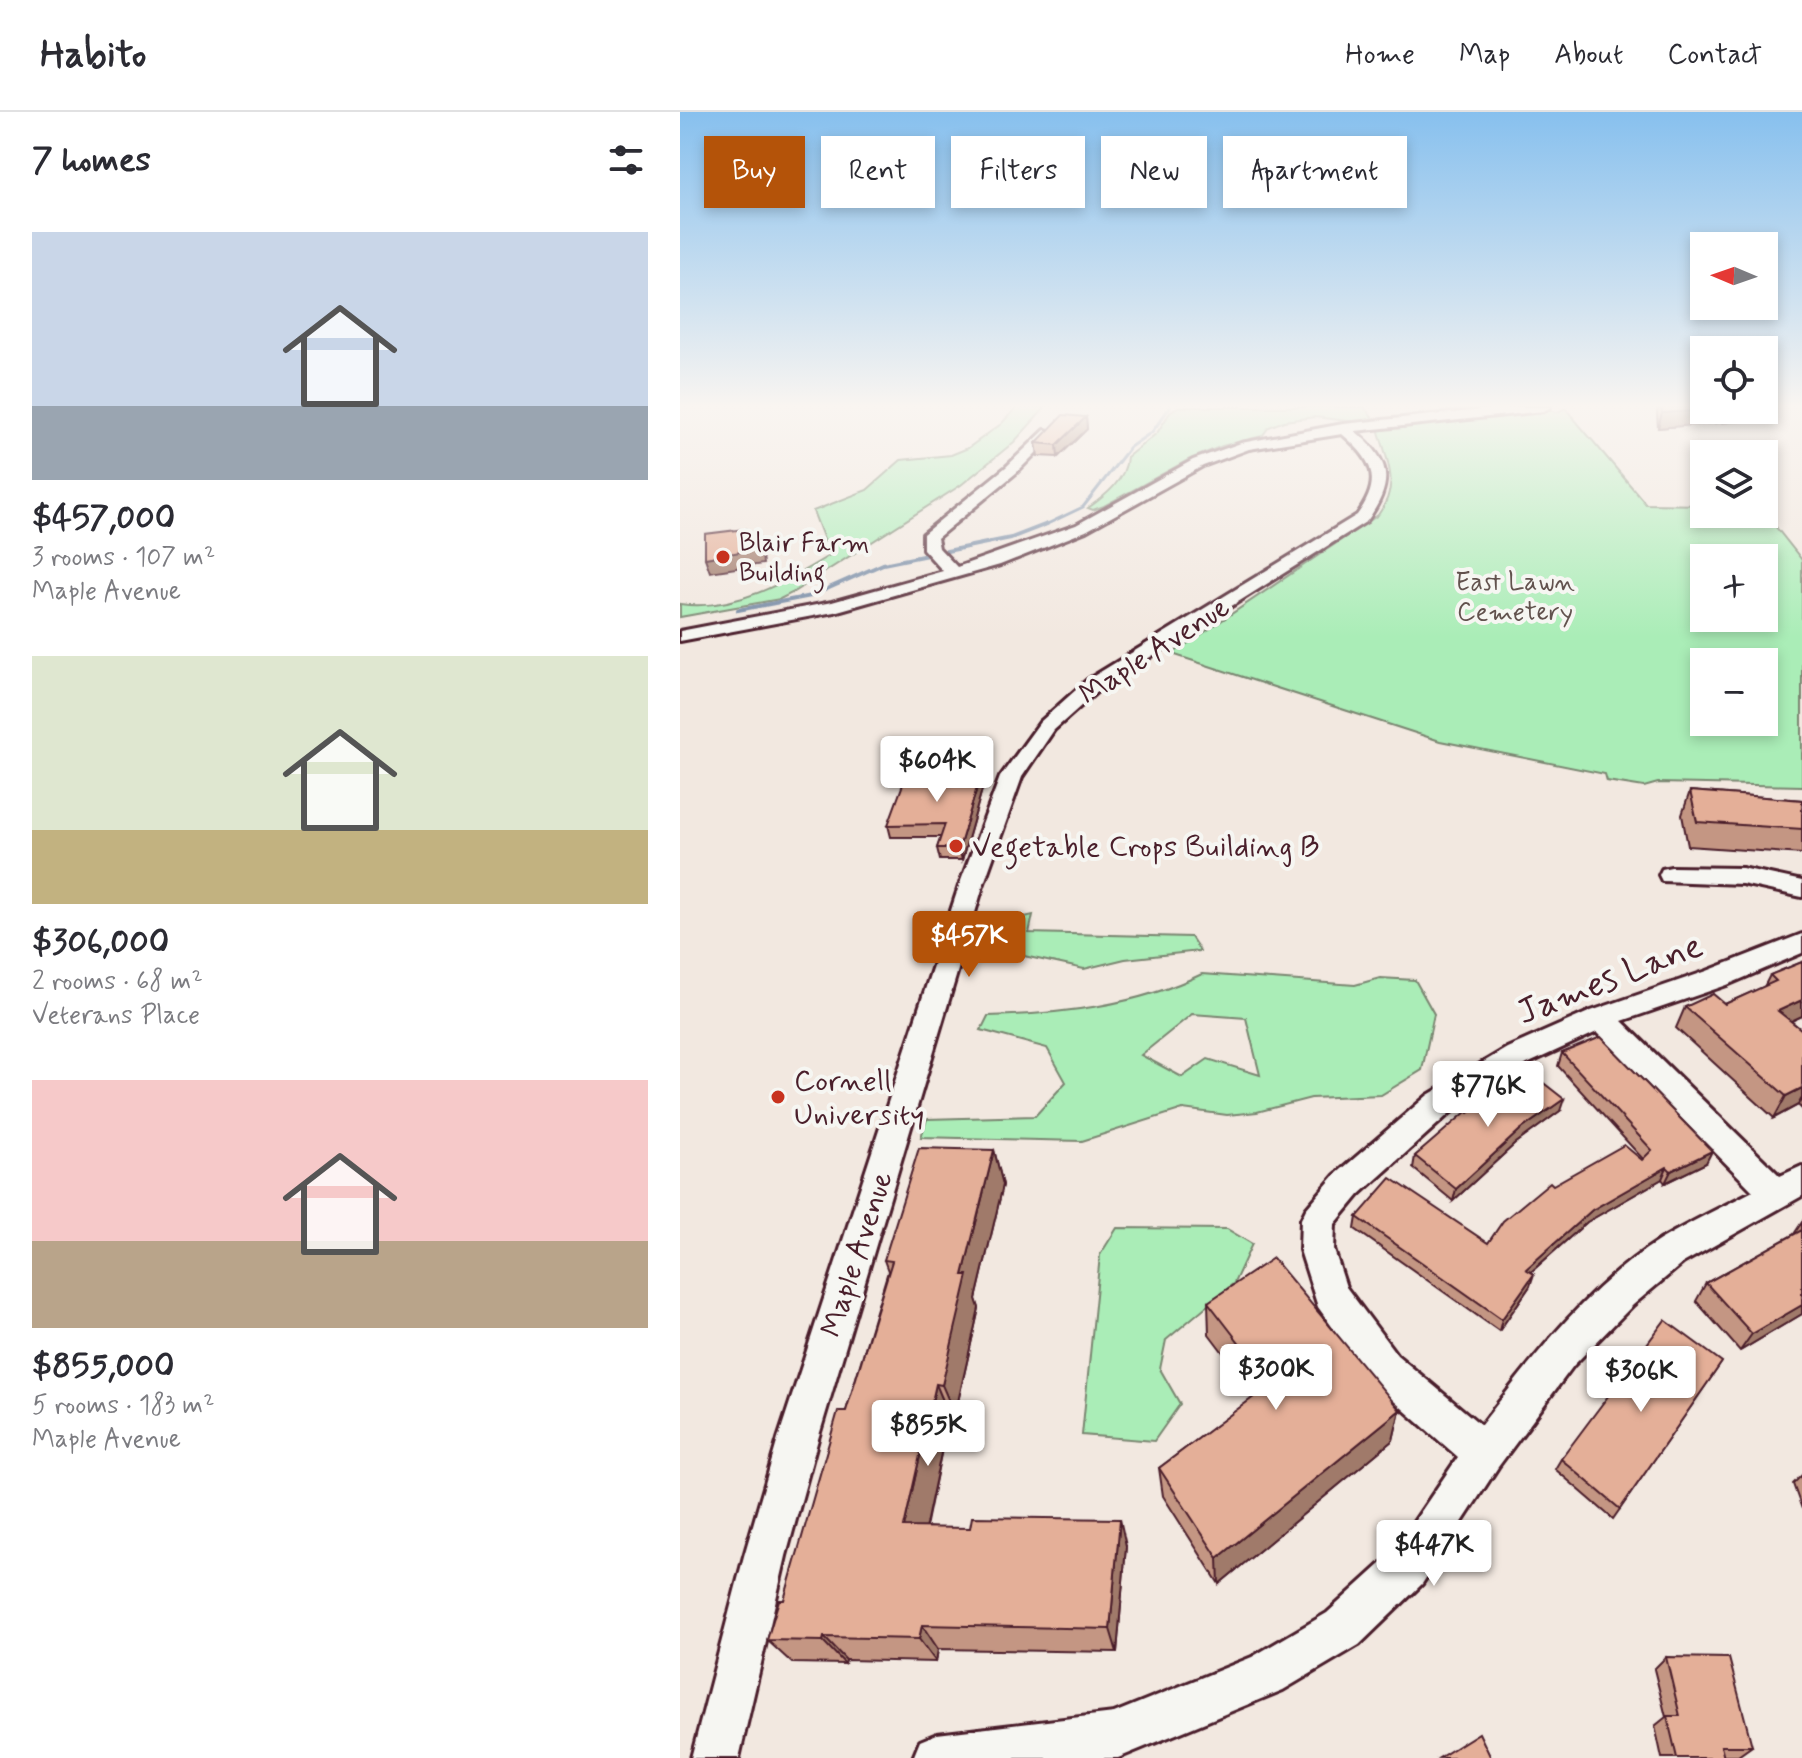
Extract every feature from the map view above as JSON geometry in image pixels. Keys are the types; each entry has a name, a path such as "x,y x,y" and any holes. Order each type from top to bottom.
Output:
{"street":[{"path":"954,574 934,553 929,537 994,484"},
{"path":"680,636 834,607 954,574 1081,528 1162,484"},
{"name":"Maple Avenue","path":"715,1758 765,1556 798,1439 971,886 1011,777 1047,726 1094,684 1362,518 1377,496 1378,484"},
{"path":"1671,875 1742,876 1802,889"},
{"name":"James Lane","path":"1484,1453 1384,1368 1331,1295 1317,1250 1318,1219 1347,1185 1439,1104 1517,1056 1601,1018 1717,978 1802,943"},
{"path":"937,1758 1114,1736 1267,1674 1343,1629 1407,1569 1484,1453 1560,1353 1621,1293 1671,1252 1789,1187 1601,1018"}],"green space":[{"path":"874,484 962,484 780,599 680,617 680,604 720,604 758,593 830,555 813,511 867,490"},
{"path":"1116,484 1145,484 1104,506 1093,510 1088,508 1101,498"},
{"name":"East Lawn Cemetery","path":"1390,484 1629,484 1646,504 1690,505 1690,528 1777,528 1802,560 1802,786 1658,783 1644,787 1607,781 1605,774 1440,741 1172,654 1378,515 1385,504"},
{"path":"1033,915 1029,933 1191,937 1200,951 1125,959 1084,969 1024,956 996,935 1012,920"},
{"path":"1202,974 1355,985 1380,978 1415,980 1434,1014 1422,1070 1381,1095 1311,1098 1257,1112 1227,1115 1183,1109 1082,1141 921,1137 927,1119 1035,1116 1066,1082 1047,1048 981,1030 988,1016 1098,1006 1177,985","holes":["1192,1014 1246,1018 1260,1075 1208,1059 1182,1077 1141,1055"]},
{"path":"1117,1228 1227,1229 1252,1244 1234,1283 1166,1340 1160,1369 1180,1404 1154,1441 1082,1435 1100,1255"}],"building":[{"path":"746,529 746,533 757,532 758,549 705,558 705,534"},
{"path":"981,774 959,848 937,848 945,824 888,825 906,776"},
{"path":"1690,791 1802,800 1802,829 1697,822"},
{"path":"1802,962 1802,1000 1778,1011 1802,1030 1802,1088 1786,1096 1685,1007 1713,994 1725,1004 1776,981 1770,975"},
{"path":"1601,1037 1712,1151 1671,1171 1667,1167 1592,1210 1526,1269 1534,1274 1502,1319 1357,1217 1391,1178 1488,1243 1503,1221 1550,1182 1553,1185 1624,1145 1642,1160 1652,1150 1562,1053"},
{"path":"1527,1070 1564,1099 1520,1130 1456,1189 1415,1156 1467,1111 1469,1113"},
{"path":"919,1148 994,1150 963,1275 968,1275 942,1385 936,1384 904,1527 970,1528 972,1517 1120,1519 1110,1629 922,1625 919,1639 824,1637 823,1641 767,1640 779,1600 784,1600 838,1411 846,1411 892,1261 884,1260"},
{"path":"1802,1230 1802,1305 1752,1334 1706,1283"},
{"path":"1273,1258 1400,1410 1218,1558 1159,1468 1271,1384 1208,1302"},
{"path":"1665,1320 1722,1362 1620,1509 1561,1459"},
{"path":"1666,1657 1729,1658 1752,1746 1721,1746 1724,1758 1677,1758 1667,1716 1680,1716"},
{"path":"1479,1733 1491,1758 1439,1758"}],"waterway":[{"path":"1043,526 1083,507 1101,484"},
{"path":"738,610 811,596 883,564 1011,538 1047,524"}],"place":[{"name":"Blair Farm Building","path":"723,557"},
{"name":"Vegetable Crops Building B","path":"956,846"},
{"name":"Cornell University","path":"778,1097"}]}
